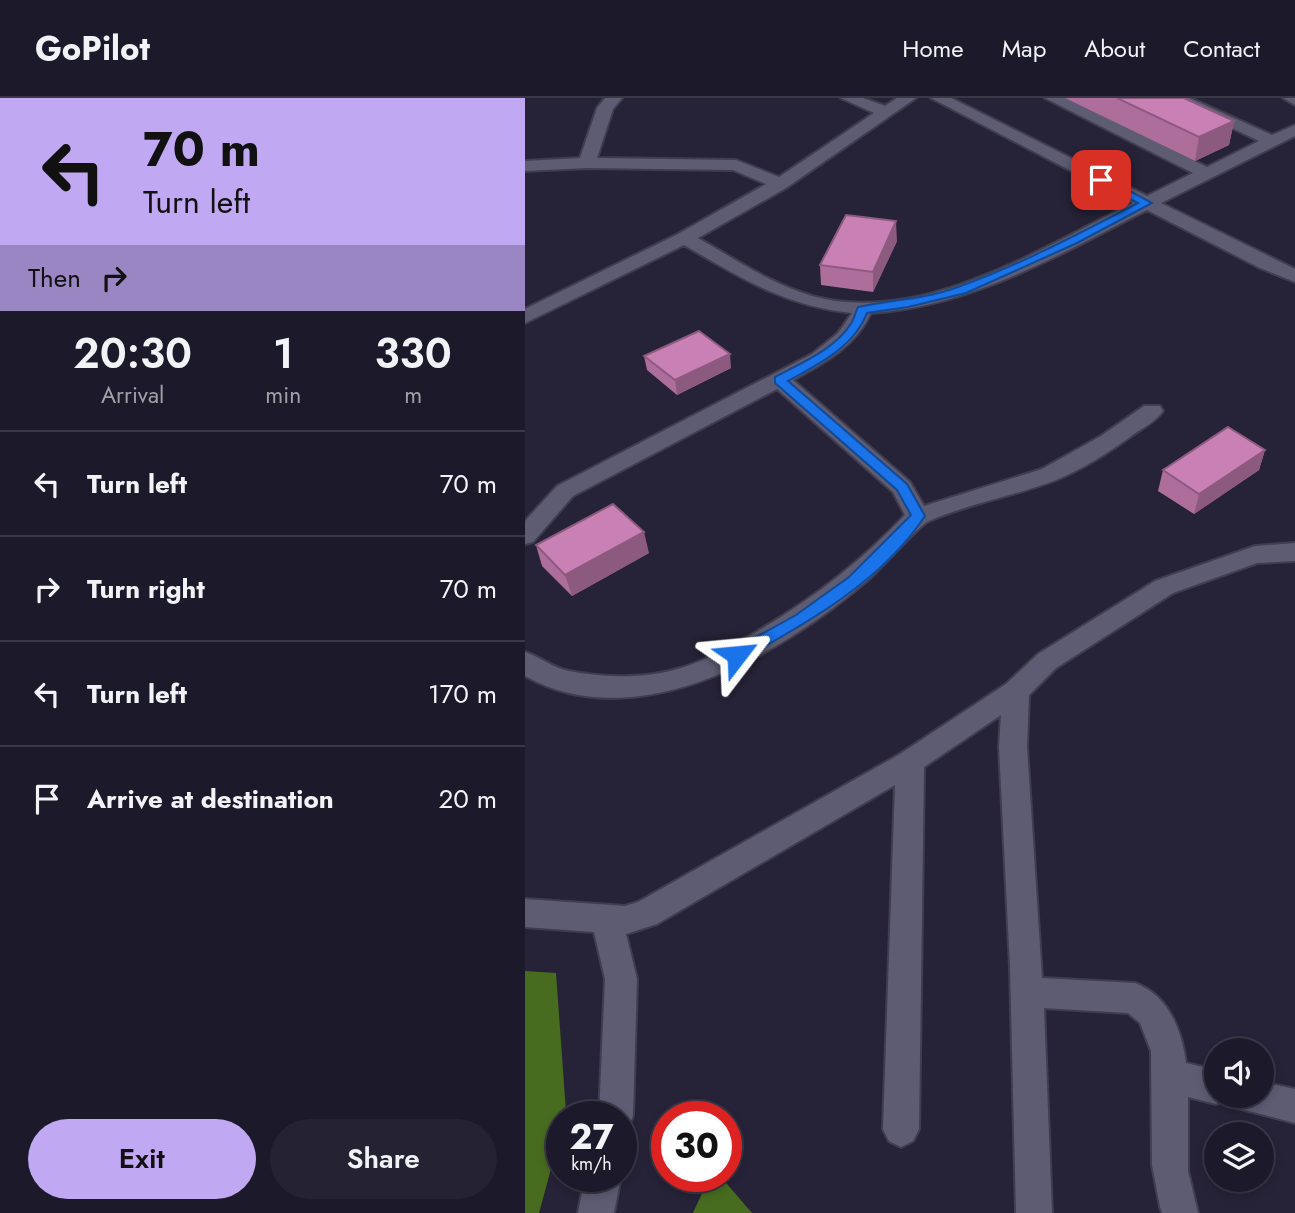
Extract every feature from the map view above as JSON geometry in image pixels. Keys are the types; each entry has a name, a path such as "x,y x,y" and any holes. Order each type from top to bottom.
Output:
{"street":[{"path":"587,163 605,108 614,98"},
{"path":"849,98 885,112"},
{"path":"525,317 685,238 780,184 908,98"},
{"path":"939,98 1295,276"},
{"path":"1053,98 1206,173"},
{"path":"1177,98 1273,141"},
{"path":"685,238 790,294 822,304 863,310 927,300 972,286 1073,241 1295,130"},
{"path":"525,166 587,163 736,165 780,184"},
{"path":"525,536 565,491 819,358 843,340 857,324 863,310"},
{"path":"780,380 902,487 918,516"},
{"path":"525,662 550,676 582,684 614,686 678,680 715,667 801,620 854,581 918,516 1050,474 1109,441 1152,411"},
{"path":"525,913 625,920 646,914 909,762 1016,691 1047,661 1164,587 1255,555 1295,552"},
{"path":"1016,691 1013,747 1034,1213"},
{"path":"901,1129 909,762"},
{"path":"607,918 621,979 617,1101"},
{"path":"1026,992 1135,998 1149,1010 1164,1035 1171,1076 1170,1163 1174,1196 1180,1213"},
{"path":"1171,1076 1204,1084"},
{"path":"1274,1102 1295,1107"},
{"path":"596,1213 600,1192"}],"green space":[{"path":"525,971 556,973 565,1101 546,1101 546,1187 539,1213 525,1213"},
{"path":"703,1192 734,1192 752,1213 693,1213"}],"building":[{"path":"1117,98 1184,98 1234,121 1199,137"},
{"path":"846,215 896,221 873,272 820,265"},
{"path":"699,331 730,354 675,380 644,356"},
{"path":"1228,427 1265,450 1199,494 1163,470"},
{"path":"613,504 644,532 565,575 536,545"}],"route":[{"path":"737,655 801,620 854,581 918,516 902,487 780,380 802,369 843,340 857,324 863,310 927,300 983,282 1073,241 1147,203 1101,180"}]}
